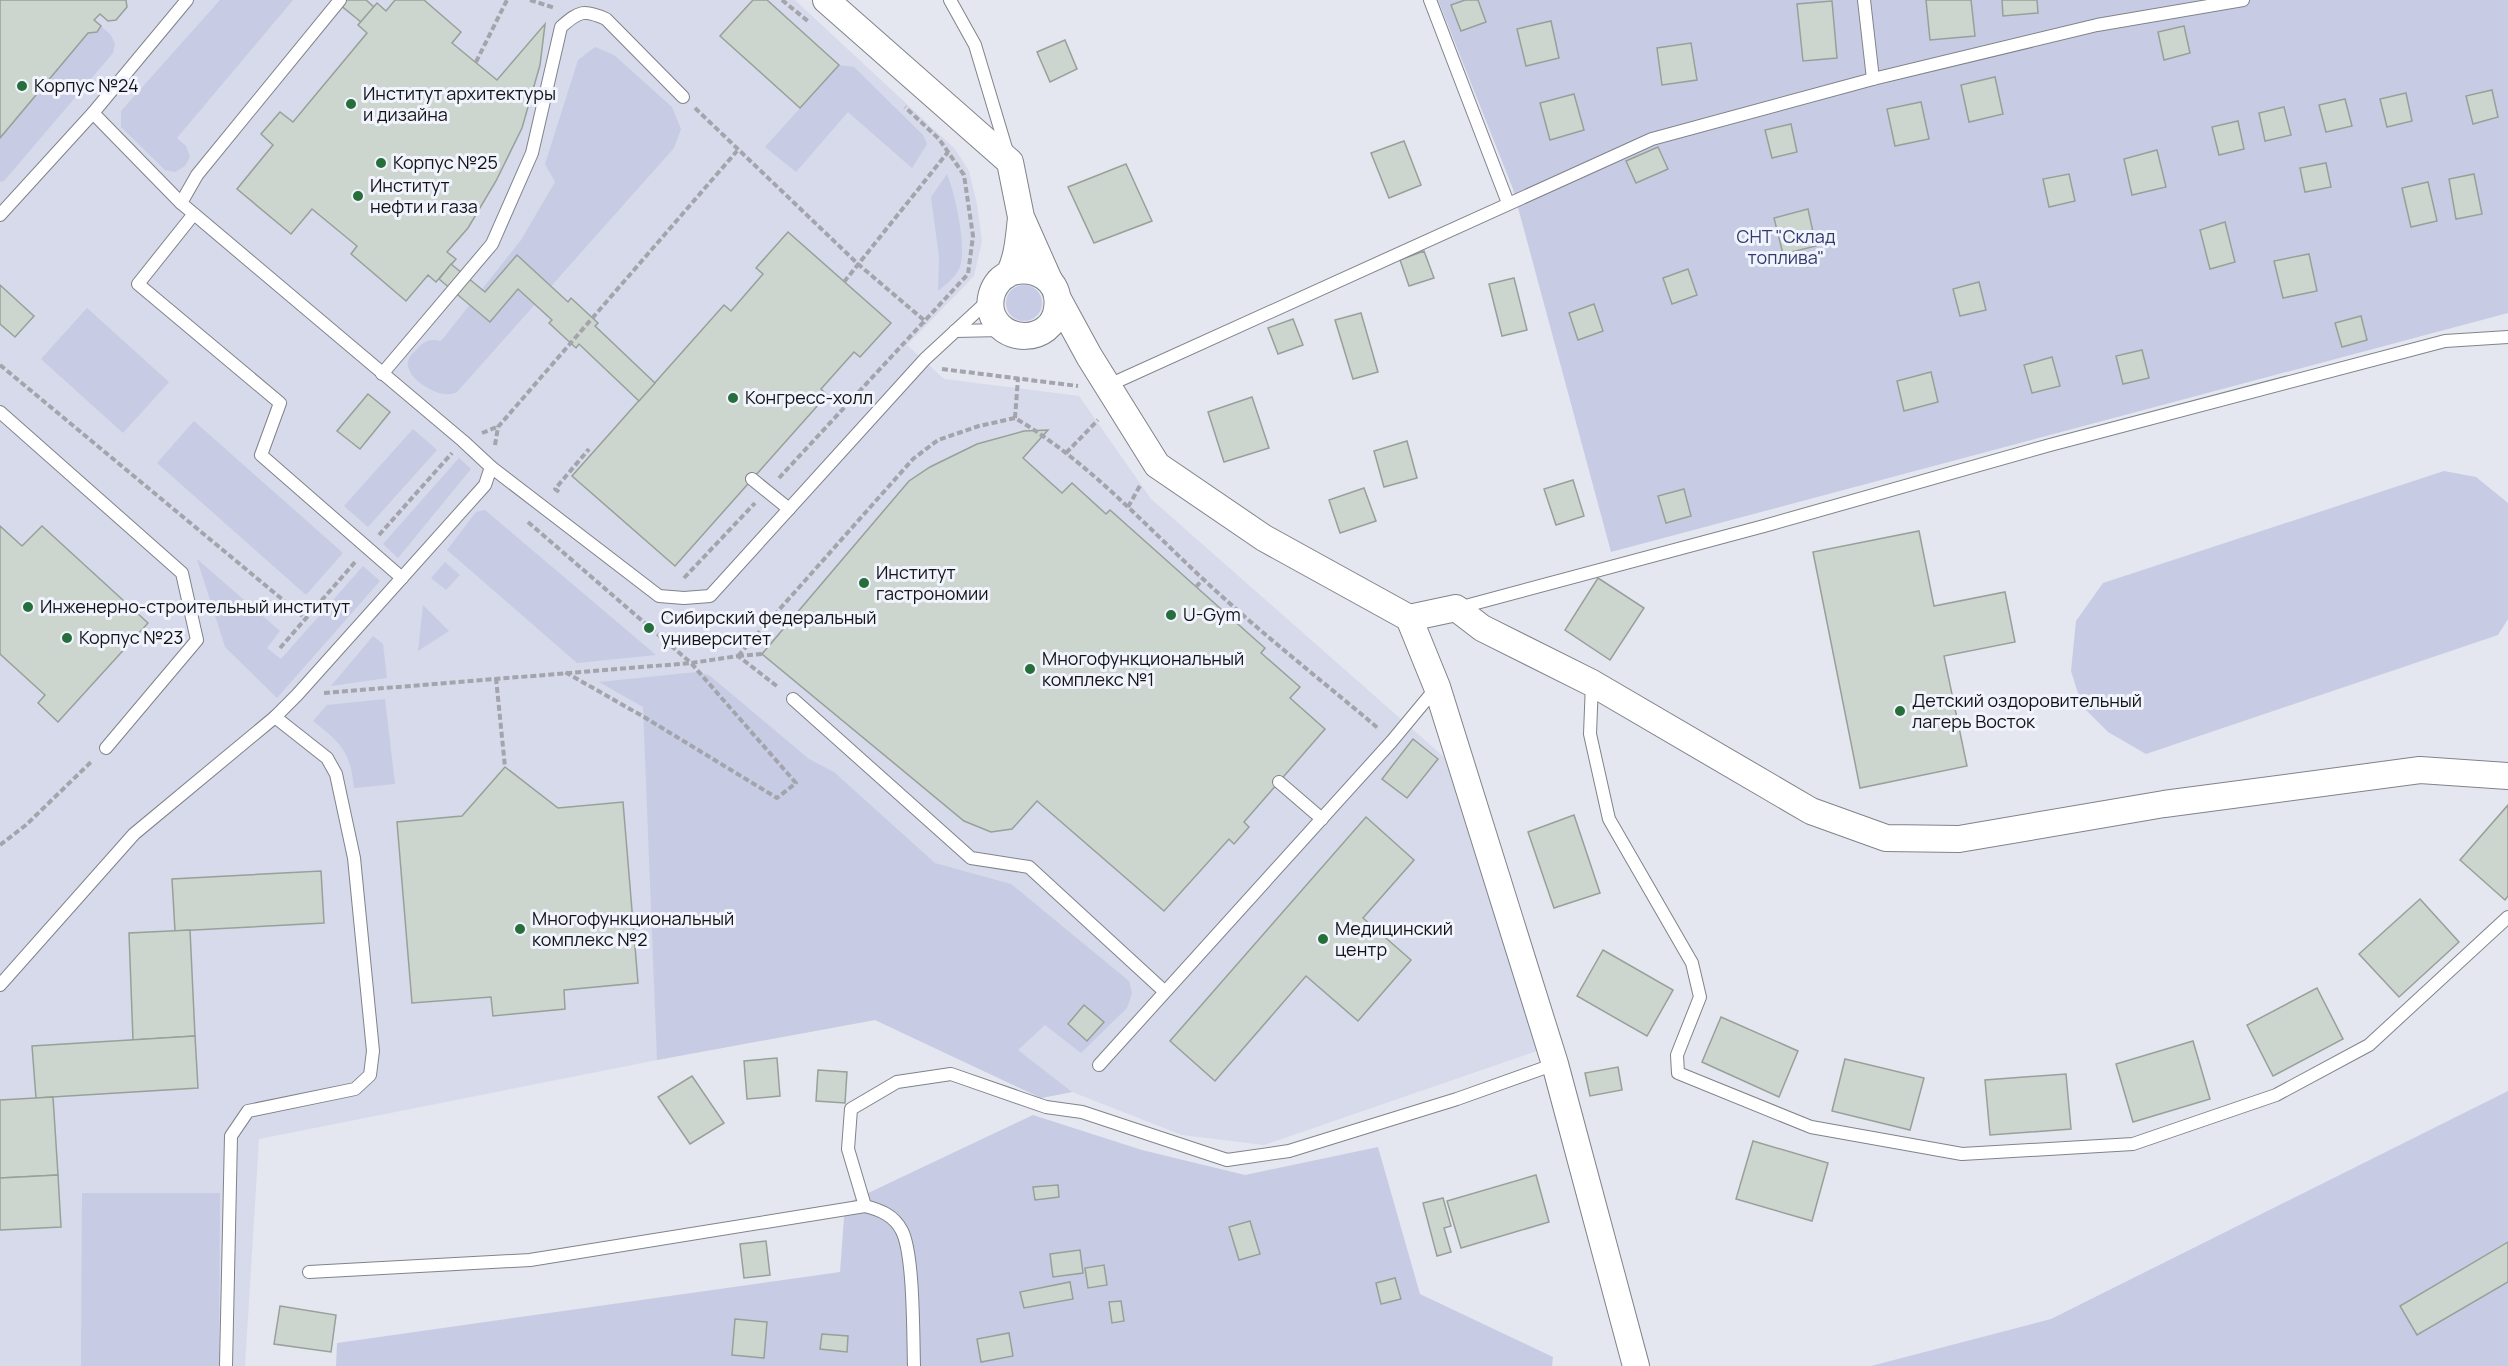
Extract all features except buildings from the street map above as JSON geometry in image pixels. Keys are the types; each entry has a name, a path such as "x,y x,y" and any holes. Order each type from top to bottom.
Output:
{"street":[{"path":"826,0 1010,162 1021,217 1053,290 1089,356 1157,465 1264,538 1409,618 1437,687 1555,1064 1636,1366"},
{"path":"1009,273 1030,270 1053,290 1053,320 1046,329 1036,335 1025,337 1003,330 991,310 994,288 1009,273 1018,246 1021,217"},
{"path":"1036,335 1089,356"},
{"path":"1409,618 1456,608 1482,628 1592,684 1810,811 1886,838 1959,839 2164,804 2420,770 2508,776"}],"lane":[{"path":"0,215 93,112 187,0"},
{"path":"181,202 197,175 340,0"},
{"path":"950,0 975,45 1010,162"},
{"path":"1430,0 1508,203"},
{"path":"1864,0 1873,79"},
{"path":"1109,385 1652,139 1873,79 2097,25 2243,0"},
{"path":"382,374 492,244 532,153 561,27 575,14 590,12 606,19 683,97"},
{"path":"93,112 194,215 491,467 659,596 684,598 710,596 925,358 991,299"},
{"path":"194,215 138,284 280,403 261,455 402,578"},
{"path":"955,331 1003,330"},
{"path":"1456,608 1764,526 2050,445 2445,341 2508,337"},
{"path":"0,412 182,573 197,640 106,747"},
{"path":"0,985 134,834 275,717 297,695 485,485 491,467"},
{"path":"752,479 789,508"},
{"path":"1592,684 1590,734 1609,819 1692,963 1700,997 1677,1055 1678,1073 1811,1127 1962,1154 2133,1144 2276,1095 2369,1045 2508,917"},
{"path":"1099,1065 1392,741 1437,687"},
{"path":"793,699 971,858 1029,867 1164,991"},
{"path":"226,1366 231,1136 248,1112 355,1089 370,1075 373,1051 354,858 336,774 327,758 275,717"},
{"path":"1279,782 1322,819"},
{"path":"864,1206 848,1149 851,1109 897,1082 951,1074 1046,1107 1082,1112 1227,1160 1289,1151 1456,1099 1555,1064"},
{"path":"309,1272 530,1260 864,1206 884,1210 901,1229 908,1248 914,1366"}],"path":[{"path":"476,62 507,0"},
{"path":"782,0 809,22"},
{"path":"683,97 858,264 925,321"},
{"path":"682,579 768,490 968,274 972,258 973,236 964,175 939,139 897,99"},
{"path":"280,648 463,441 498,427 737,151"},
{"path":"844,282 948,152"},
{"path":"907,341 939,369 1082,387"},
{"path":"0,364 306,619"},
{"path":"1015,418 1018,378"},
{"path":"1066,454 1101,417 1107,426"},
{"path":"762,654 738,656 913,459 938,440 979,426 1015,418 1066,454 1128,507 1203,579 1392,741"},
{"path":"491,467 498,427"},
{"path":"564,496 555,489 590,449"},
{"path":"1128,507 1141,482 1140,476"},
{"path":"1196,586 1203,579"},
{"path":"297,695 565,672 691,663 795,783 777,798 565,672"},
{"path":"496,678 505,767"},
{"path":"0,845 26,825 106,747"}],"shaded area":[{"name":"Сибирский федеральный университет","path":"0,0 795,0 955,149 969,171 977,204 982,241 974,276 907,345 944,379 1079,396 1151,499 1444,757 1537,1051 1264,1145 1182,1135 1072,1092 1041,1098 875,1020 657,1060 259,1139 245,1366 0,1366"}],"green space":[{"path":"220,0 293,0 177,138 186,146 190,157 185,166 175,172 165,170 121,127 121,111"},
{"name":"СНТ \"Склад топлива\"","path":"1438,0 2508,0 2508,313 1611,552 1513,189"},
{"path":"101,26 111,35 115,44 113,53 4,181 0,182 0,138 88,33 97,32"},
{"path":"595,47 614,55 672,107 681,129 674,148 457,392 443,394 435,392 414,378 408,366 409,359 424,342 441,341 521,240 555,182 545,164 578,60"},
{"path":"839,65 854,67 923,135 927,144 912,168 848,112 796,172 765,147"},
{"path":"947,174 957,208 962,251 958,271 938,291 939,257 931,197"},
{"path":"1024,285 1036,291 1042,303 1036,315 1024,321 1012,315 1006,303 1012,291"},
{"path":"87,308 169,382 123,433 41,359"},
{"path":"194,421 343,553 306,595 157,463"},
{"path":"413,429 437,450 368,527 344,506"},
{"path":"459,458 471,469 398,558 383,544"},
{"path":"2444,471 2476,477 2508,503 2508,619 2498,635 2146,754 2108,732 2082,706 2071,671 2076,621 2103,583"},
{"path":"485,510 656,655 577,663 447,550 476,512"},
{"path":"197,559 280,631 267,648 281,659 363,566 380,581 277,698 225,647"},
{"path":"445,562 460,575 446,590 431,578"},
{"path":"423,605 449,631 418,651"},
{"path":"373,636 383,644 387,678 331,686"},
{"path":"697,672 709,675 809,759 834,772 935,863 1011,884 1129,981 1132,993 1127,1008 1081,1053 1045,1025 1018,1050 1072,1092 1041,1098 875,1020 657,1060 643,707 599,682"},
{"path":"385,699 395,784 354,788 350,765 343,749 313,721 327,705"},
{"path":"2508,1091 2508,1366 1871,1366 2051,1319"},
{"path":"1033,1115 1142,1150 1245,1175 1378,1147 1420,1294 1553,1357 1552,1366 336,1366 337,1343 840,1272 845,1204"},
{"path":"82,1193 220,1193 219,1366 81,1366"}],"place":[{"name":"Корпус №24","path":"22,86"},
{"name":"Институт архитектуры и дизайна","path":"351,104"},
{"name":"Корпус №25","path":"381,163"},
{"name":"Институт нефти и газа","path":"358,196"},
{"name":"Конгресс-холл","path":"733,398"},
{"name":"Институт гастрономии","path":"864,583"},
{"name":"Инженерно-строительный институт","path":"28,607"},
{"name":"U-Gym","path":"1171,615"},
{"name":"Сибирский федеральный университет","path":"649,628"},
{"name":"Корпус №23","path":"67,638"},
{"name":"Многофункциональный комплекс №1","path":"1030,669"},
{"name":"Детский оздоровительный лагерь Восток","path":"1900,711"},
{"name":"Многофункциональный комплекс №2","path":"520,929"},
{"name":"Медицинский центр","path":"1323,939"}]}
